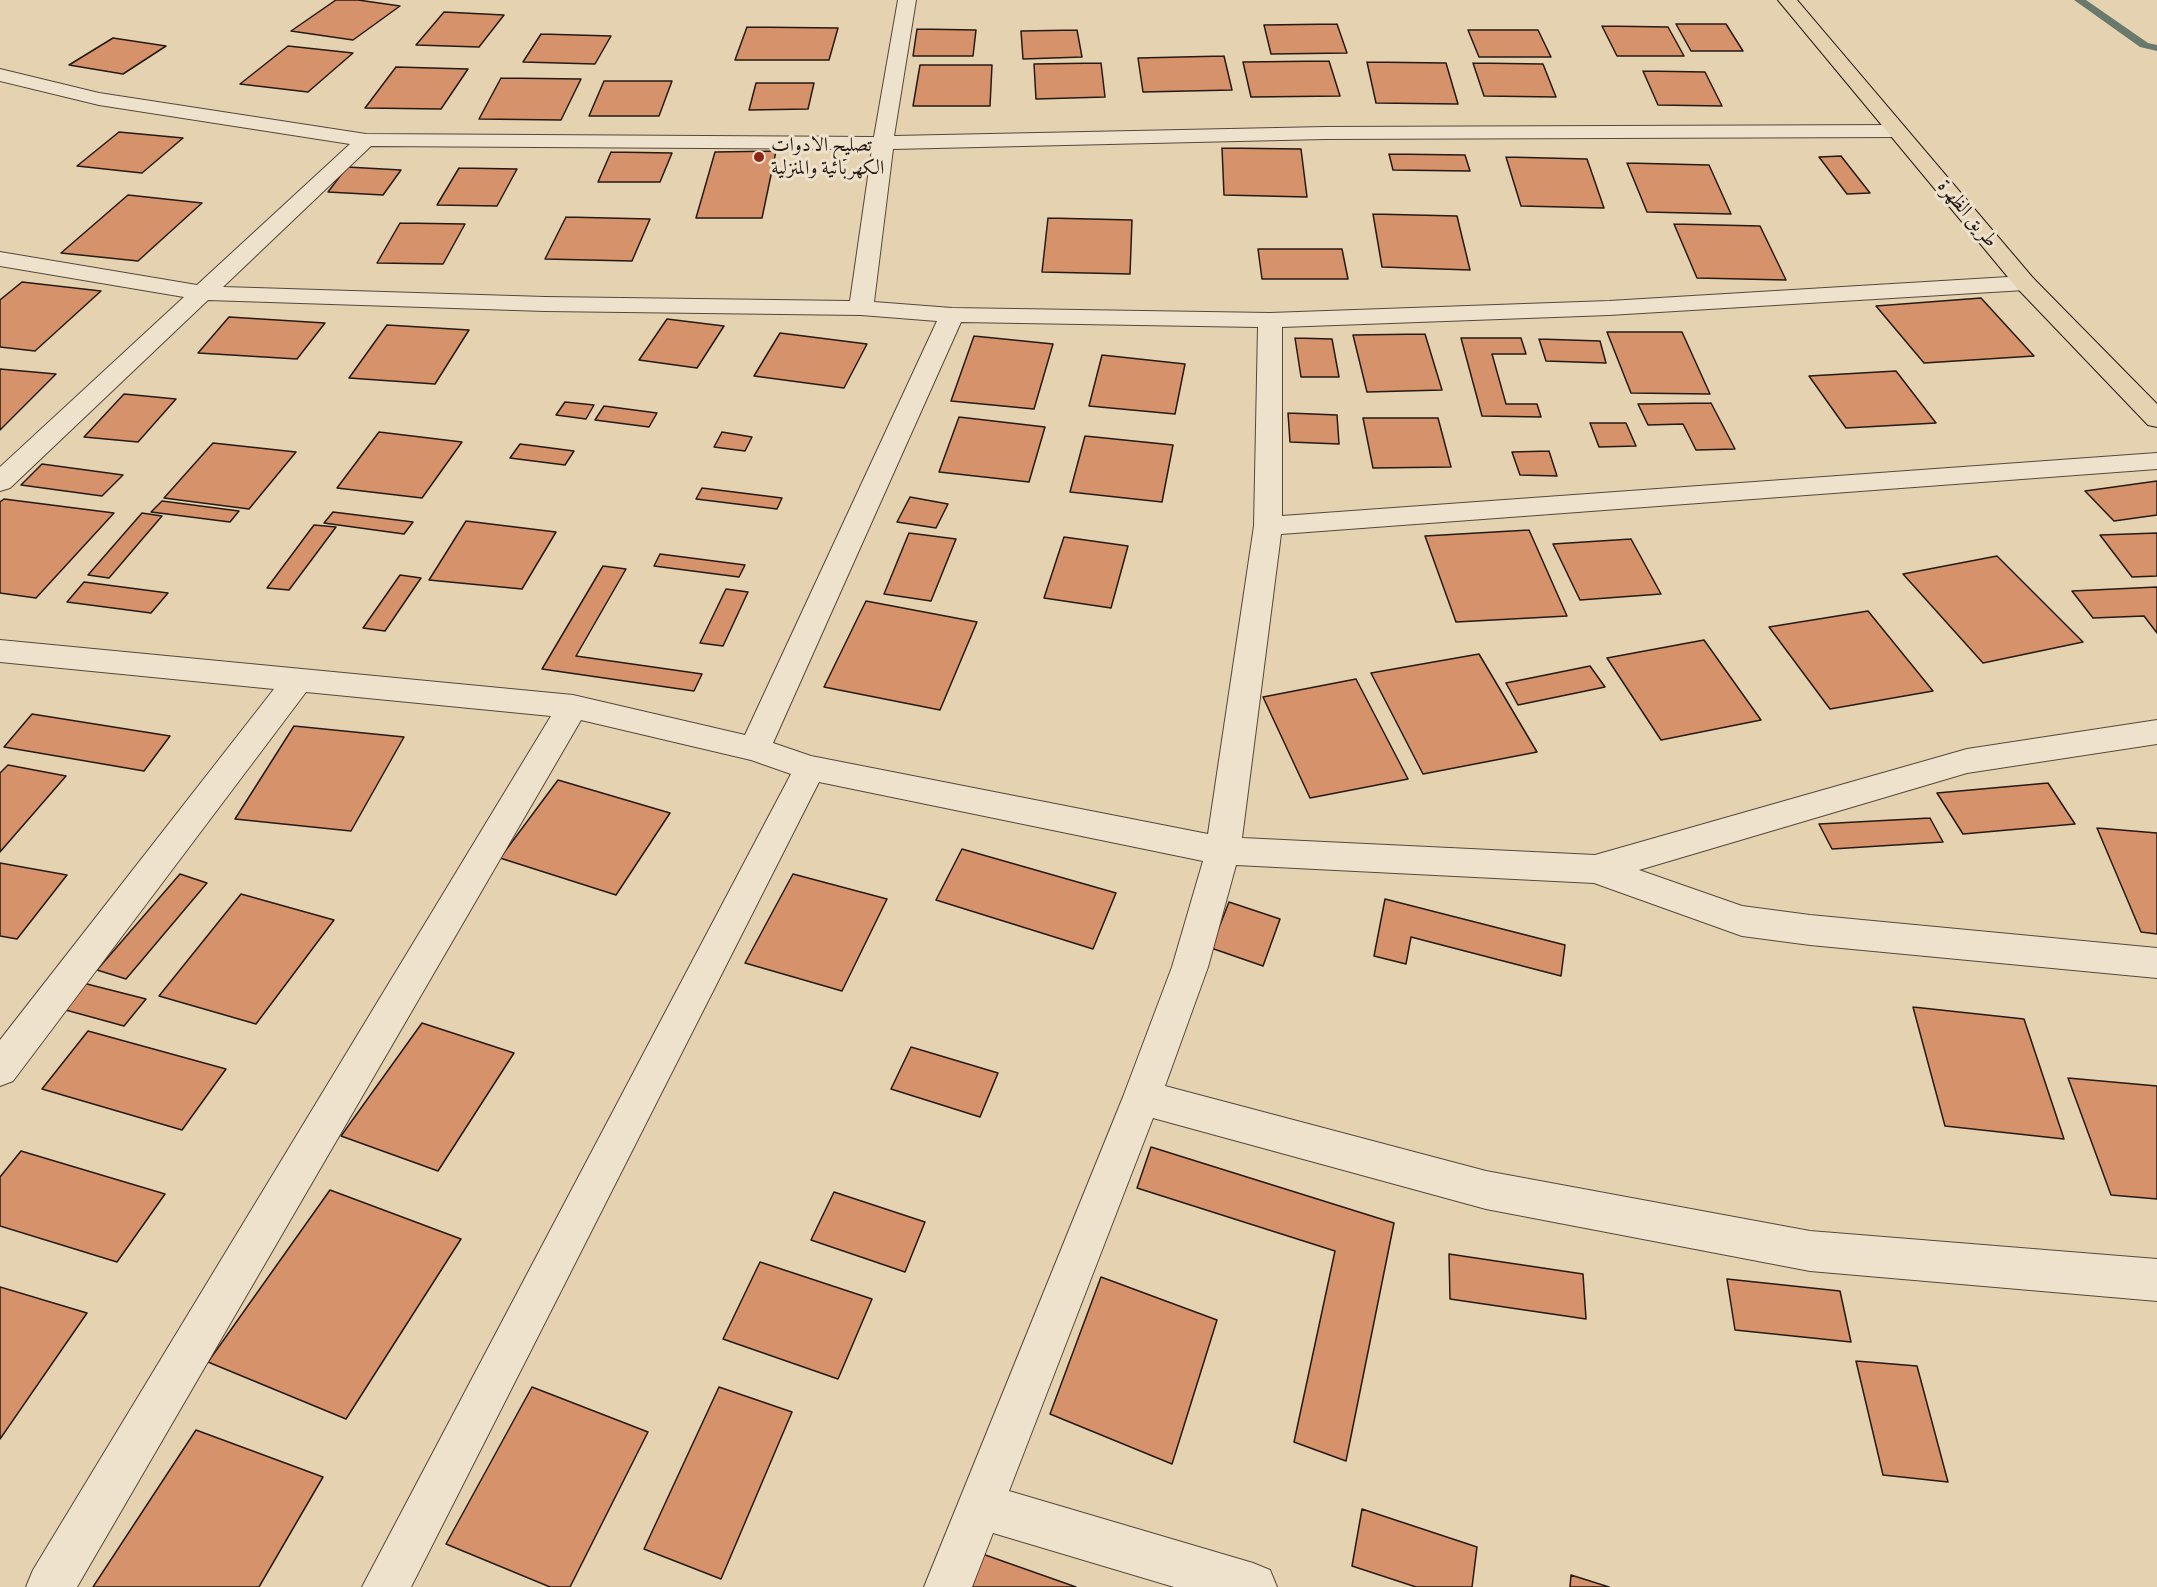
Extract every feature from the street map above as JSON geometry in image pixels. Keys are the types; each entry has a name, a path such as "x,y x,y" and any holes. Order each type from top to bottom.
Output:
{"main road":[{"name":"طريق الظهرة","path":"1787,0 2025,283 2157,419"}],"street":[{"path":"861,308 883,143 907,0"},
{"path":"0,75 99,99 366,140 883,143 1325,133 1897,131"},
{"path":"0,482 366,140"},
{"path":"0,259 204,293 545,304 861,308 952,315 1270,320 1609,308 2025,283"},
{"path":"754,749 952,315"},
{"path":"948,1587 1142,1097 1190,967 1223,851 1268,526 1270,320"},
{"path":"1268,526 2157,461"},
{"path":"0,651 573,707 754,749 810,768 1223,851 1595,869 1742,921 1810,930 2157,963"},
{"path":"0,1070 299,679"},
{"path":"50,1587 573,707"},
{"path":"1595,869 1967,761 2157,732"},
{"path":"386,1587 810,768"},
{"path":"1142,1097 1486,1190 1810,1251 2157,1280"},
{"path":"981,1506 1253,1587"}],"building":[{"path":"336,0 358,0 400,6 353,40 291,31"},
{"path":"444,12 504,15 479,47 416,45"},
{"path":"1337,24 1347,53 1271,54 1264,25"},
{"path":"1676,24 1726,24 1743,51 1691,51"},
{"path":"1602,26 1668,27 1684,56 1617,56"},
{"path":"747,27 838,28 829,60 735,60"},
{"path":"917,29 976,30 973,56 913,56"},
{"path":"1077,30 1082,57 1023,59 1021,31"},
{"path":"1468,30 1538,30 1551,57 1479,57"},
{"path":"541,34 611,36 595,64 523,62"},
{"path":"113,38 166,46 123,74 69,65"},
{"path":"288,46 353,53 308,92 240,84"},
{"path":"1224,56 1232,90 1143,92 1138,58"},
{"path":"1329,61 1340,96 1251,97 1243,62"},
{"path":"1367,62 1446,63 1458,104 1376,103"},
{"path":"1101,63 1105,97 1036,99 1034,64"},
{"path":"1473,63 1543,64 1556,97 1484,96"},
{"path":"920,65 992,65 990,106 913,106"},
{"path":"396,67 468,69 441,109 365,108"},
{"path":"1643,71 1705,72 1722,106 1658,105"},
{"path":"501,78 581,79 561,120 479,119"},
{"path":"604,81 672,81 659,116 589,116"},
{"path":"756,83 814,83 808,109 749,110"},
{"path":"119,132 183,138 142,173 77,166"},
{"path":"1222,148 1301,149 1307,197 1224,195"},
{"path":"776,151 762,218 696,218 715,152"},
{"path":"611,152 672,153 660,182 598,182"},
{"path":"1389,154 1465,155 1470,171 1393,170"},
{"path":"1841,156 1870,193 1847,194 1819,157"},
{"path":"1506,157 1587,159 1604,208 1521,206"},
{"path":"1627,163 1709,165 1731,214 1647,212"},
{"path":"347,167 401,170 383,195 328,192"},
{"path":"459,168 517,169 497,206 437,205"},
{"path":"128,195 202,203 138,261 61,253"},
{"path":"1373,214 1457,216 1470,270 1382,267"},
{"path":"566,217 650,219 632,261 545,259"},
{"path":"1048,218 1132,220 1130,274 1042,272"},
{"path":"400,223 465,224 443,264 377,263"},
{"path":"1674,224 1760,226 1786,280 1697,278"},
{"path":"1258,249 1342,249 1348,279 1262,279"},
{"path":"22,282 101,291 35,351 0,347 0,300"},
{"path":"1981,298 2034,356 1924,363 1876,306"},
{"path":"229,317 325,323 297,359 198,353"},
{"path":"667,319 724,326 697,368 639,360"},
{"path":"387,325 469,330 435,384 349,378"},
{"path":"1607,332 1682,332 1710,394 1631,393"},
{"path":"780,333 867,344 844,388 754,376"},
{"path":"1425,334 1442,390 1367,392 1353,335"},
{"path":"974,336 1053,344 1034,409 951,401"},
{"path":"1295,338 1332,339 1339,377 1301,377"},
{"path":"1461,338 1521,338 1526,354 1492,354 1506,404 1537,404 1541,417 1482,416"},
{"path":"1539,339 1600,341 1606,363 1546,361"},
{"path":"1102,355 1185,364 1175,414 1089,406"},
{"path":"0,369 56,374 0,430"},
{"path":"1896,371 1936,423 1846,428 1809,376"},
{"path":"124,394 176,399 138,442 84,437"},
{"path":"565,402 594,405 586,419 556,415"},
{"path":"1711,403 1735,449 1696,450 1683,424 1648,425 1638,404"},
{"path":"604,406 657,413 649,427 595,420"},
{"path":"1288,413 1337,415 1339,444 1290,442"},
{"path":"959,417 1045,427 1029,482 939,472"},
{"path":"1363,418 1438,418 1451,467 1373,468"},
{"path":"1590,423 1626,423 1636,446 1599,447"},
{"path":"379,432 462,442 422,498 337,488"},
{"path":"722,432 752,437 745,451 714,447"},
{"path":"1085,436 1173,445 1162,502 1070,492"},
{"path":"213,443 296,452 249,509 164,498"},
{"path":"520,444 574,451 565,465 510,458"},
{"path":"1549,451 1557,476 1520,475 1512,452"},
{"path":"42,464 123,475 102,496 21,485"},
{"path":"2157,481 2157,515 2114,521 2085,491"},
{"path":"702,488 782,498 777,509 696,499"},
{"path":"910,497 948,504 936,528 897,522"},
{"path":"4,499 114,513 36,598 0,593 0,502"},
{"path":"162,501 239,511 230,522 151,512"},
{"path":"333,512 413,522 404,534 324,523"},
{"path":"142,513 162,516 109,578 88,575"},
{"path":"466,521 556,532 522,589 429,580"},
{"path":"314,525 336,527 289,590 267,588"},
{"path":"1529,530 1567,616 1456,622 1425,536"},
{"path":"909,533 956,539 931,601 884,594"},
{"path":"2157,533 2157,576 2132,577 2100,535"},
{"path":"1064,537 1128,546 1111,608 1044,598"},
{"path":"1631,539 1661,594 1580,600 1553,544"},
{"path":"660,554 745,565 739,577 654,566"},
{"path":"1997,556 2083,642 1983,663 1903,574"},
{"path":"603,566 626,569 576,656 702,674 694,691 542,669"},
{"path":"400,575 421,578 385,631 363,628"},
{"path":"84,582 168,593 151,613 67,602"},
{"path":"2157,587 2157,633 2144,616 2093,618 2072,591"},
{"path":"726,589 748,592 723,646 700,643"},
{"path":"866,601 977,622 940,710 824,687"},
{"path":"1868,611 1933,691 1830,709 1769,627"},
{"path":"1704,640 1761,720 1661,740 1607,658"},
{"path":"1479,654 1537,752 1423,774 1371,673"},
{"path":"1590,666 1605,687 1518,705 1506,683"},
{"path":"1356,679 1408,779 1310,798 1263,697"},
{"path":"32,714 170,736 144,771 4,747"},
{"path":"294,726 404,737 351,831 235,819"},
{"path":"8,765 66,776 0,852 0,773"},
{"path":"558,780 670,813 616,895 500,858"},
{"path":"2048,783 2075,824 1963,834 1937,793"},
{"path":"1930,818 1943,842 1832,849 1819,824"},
{"path":"2097,828 2157,833 2157,934 2141,932"},
{"path":"962,849 1116,893 1093,949 936,900"},
{"path":"0,863 67,875 17,939 0,936"},
{"path":"180,874 207,883 126,979 97,970"},
{"path":"793,874 887,899 842,991 745,963"},
{"path":"241,894 334,920 256,1024 159,996"},
{"path":"1385,899 1565,945 1561,976 1411,937 1406,964 1374,956"},
{"path":"1229,902 1280,919 1263,966 1211,948"},
{"path":"83,983 146,999 124,1026 62,1009"},
{"path":"1913,1007 2024,1019 2064,1139 1945,1126"},
{"path":"422,1023 514,1053 438,1171 341,1136"},
{"path":"88,1031 226,1069 182,1130 42,1089"},
{"path":"911,1047 998,1073 980,1117 891,1089"},
{"path":"2068,1078 2157,1086 2157,1199 2111,1195"},
{"path":"1151,1147 1394,1223 1346,1461 1294,1442 1335,1251 1137,1188"},
{"path":"21,1151 165,1194 117,1262 0,1226 0,1177"},
{"path":"330,1190 461,1239 346,1419 208,1362"},
{"path":"834,1192 925,1222 905,1272 811,1240"},
{"path":"1449,1254 1583,1274 1586,1319 1450,1299"},
{"path":"760,1262 872,1299 838,1379 723,1339"},
{"path":"1101,1277 1217,1320 1172,1464 1050,1414"},
{"path":"1727,1279 1840,1291 1851,1342 1735,1330"},
{"path":"0,1287 87,1313 0,1439"},
{"path":"1856,1361 1917,1366 1948,1482 1883,1475"},
{"path":"532,1387 648,1432 570,1587 550,1587 446,1544"},
{"path":"719,1387 792,1412 721,1579 644,1549"},
{"path":"196,1430 323,1477 259,1587 93,1587"},
{"path":"1362,1509 1477,1547 1472,1587 1416,1587 1352,1566"},
{"path":"974,1551 1076,1587 963,1587"},
{"path":"1571,1575 1609,1587 1570,1587"}],"waterway":[{"path":"2079,0 2144,45 2157,48"}],"place":[{"name":"تصليح الادوات الكهربائية والمنزلية","path":"759,157"}]}
